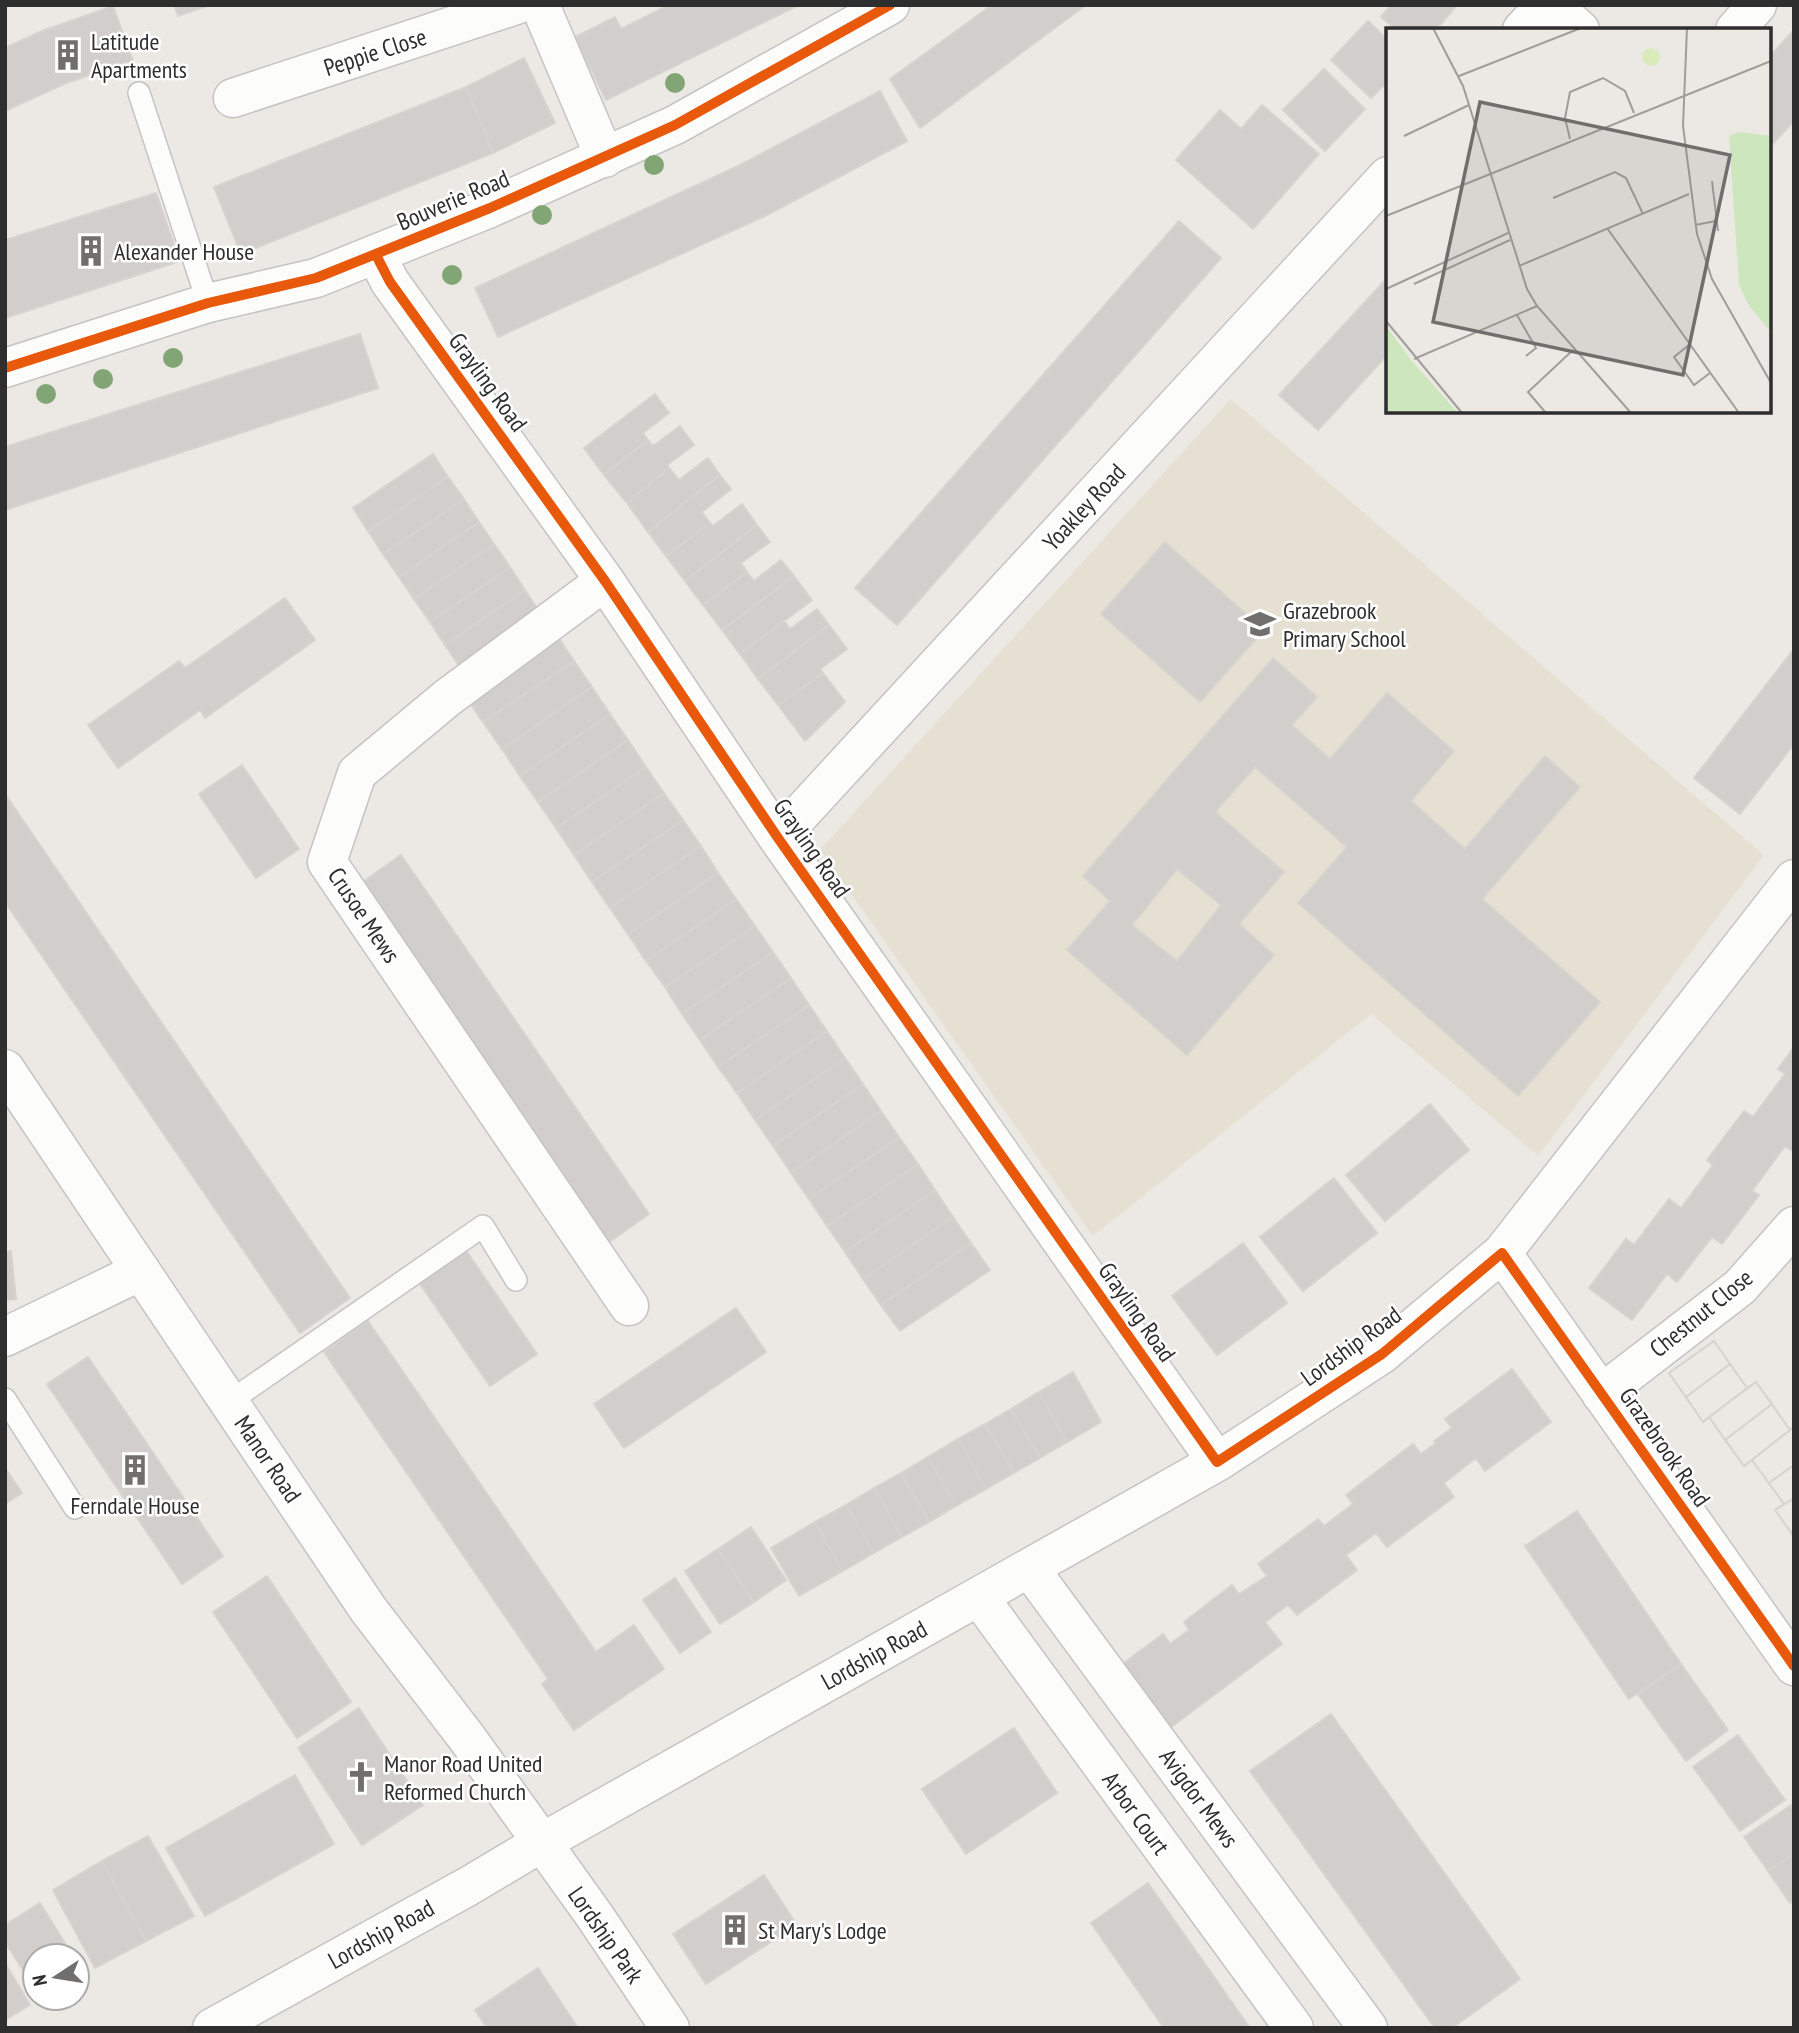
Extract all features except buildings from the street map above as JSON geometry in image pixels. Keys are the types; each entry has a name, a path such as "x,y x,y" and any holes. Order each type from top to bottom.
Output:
{"street":[{"name":"Peppie Close","path":"233,98 516,5"},
{"path":"540,5 605,158"},
{"name":"Bouverie Road","path":"5,369 208,303 316,278 376,255 605,158 674,125 890,5"},
{"path":"1524,28 1545,5"},
{"path":"1552,5 1578,28"},
{"path":"1737,28 1757,5"},
{"name":"Yoakley Road","path":"779,838 1386,178"},
{"name":"Grayling Road","path":"376,255 390,282 606,581 779,838 1217,1462"},
{"name":"Crusoe Mews","path":"606,581 447,698 357,773 327,862 629,1306"},
{"name":"Lordship Road","path":"212,2028 1217,1462 1382,1354 1502,1253 1790,892"},
{"name":"Manor Road","path":"5,1069 368,1609 467,1738 541,1843"},
{"name":"Chestnut Close","path":"1601,1394 1740,1287 1794,1226"},
{"name":"Grazebrook Road","path":"1502,1253 1794,1666"},
{"path":"5,1337 141,1270"},
{"name":"Avigdor Mews","path":"1030,1569 1368,2028"},
{"name":"Arbor Court","path":"979,1597 1294,2028"},
{"name":"Lordship Park","path":"541,1843 594,1915 670,2028"}],"lane":[{"path":"139,93 208,303"},
{"path":"229,1402 483,1226 516,1280"},
{"path":"5,1399 75,1508"}],"shaded area":[{"name":"Grazebrook Primary School","path":"1231,399 1764,855 1538,1156 1371,1014 1093,1236 820,850"}],"cycle path":[{"path":"5,368 208,303 316,278 490,208 675,125 890,5"},
{"path":"376,255 390,282 605,581 778,838 1217,1462 1382,1354 1502,1253 1794,1666"}],"place":[{"name":"Latitude Apartments","path":"68,55"},
{"name":"Alexander House","path":"91,251"},
{"name":"Grazebrook Primary School","path":"1260,624"},
{"name":"Ferndale House","path":"135,1470"},
{"name":"Manor Road United Reformed Church","path":"361,1777"},
{"name":"St Mary's Lodge","path":"735,1930"}]}
